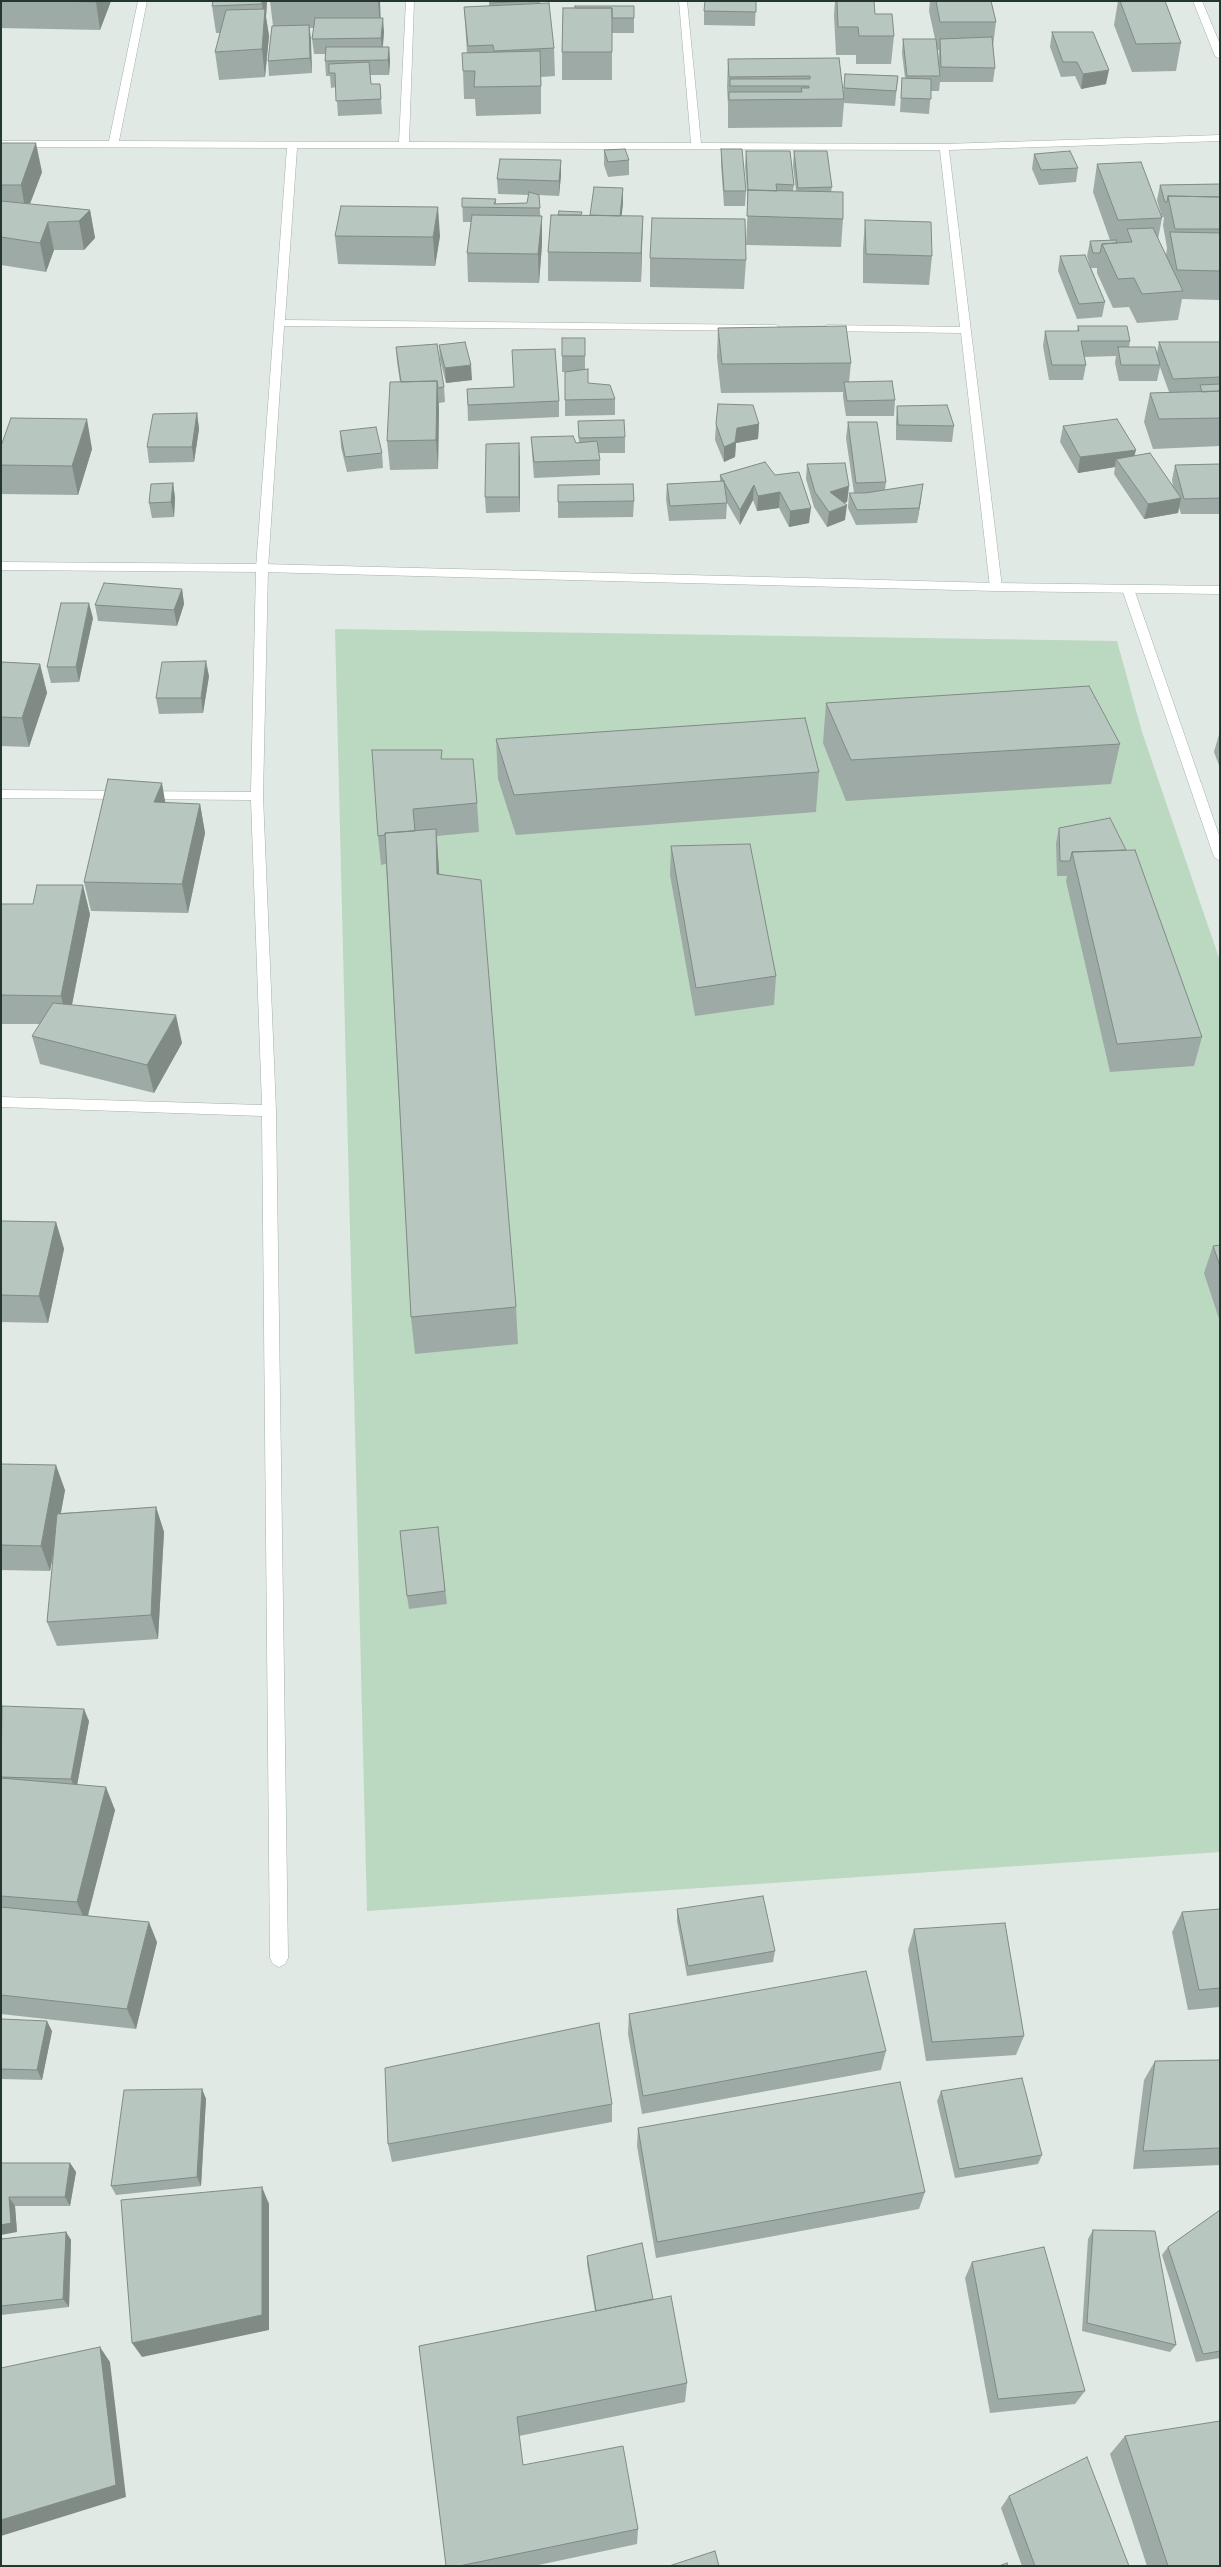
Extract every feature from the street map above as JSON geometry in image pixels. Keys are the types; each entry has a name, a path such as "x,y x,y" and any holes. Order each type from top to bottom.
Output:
{"street":[{"path":"113,146 143,1"},
{"path":"404,146 410,1"},
{"path":"683,1 696,145"},
{"path":"1198,1 1220,56"},
{"path":"1,144 113,146 292,144 944,147 1220,138"},
{"path":"279,1958 269,1111 257,796 262,568 292,144"},
{"path":"944,147 996,587"},
{"path":"280,323 786,328"},
{"path":"816,328 965,330"},
{"path":"1,566 262,568 996,587 1220,590"},
{"path":"1128,589 1220,857"},
{"path":"1,794 257,796"},
{"path":"1,1102 269,1111"}],"green space":[{"path":"335,629 1117,641 1142,732 1220,961 1220,1852 367,1911"}],"building":[{"path":"59,1 96,1 96,2"},
{"path":"213,1 262,1 262,4 212,6"},
{"path":"490,1 530,1 490,3"},
{"path":"705,1 756,1 756,12 704,11"},
{"path":"837,1 874,1 875,14 892,14 894,36 859,36 858,27 838,27"},
{"path":"936,1 991,1 996,22 940,22"},
{"path":"1120,1 1165,1 1181,43 1136,44"},
{"path":"549,3 554,48 494,51 493,45 468,46 464,7"},
{"path":"575,6 634,6 634,18 612,18 612,8 575,8"},
{"path":"563,8 612,8 612,52 562,52"},
{"path":"265,9 262,49 215,52 226,10"},
{"path":"315,18 383,18 381,38 312,39"},
{"path":"309,25 310,58 268,61 272,26"},
{"path":"1052,32 1093,32 1109,70 1083,74 1077,62 1063,62"},
{"path":"992,37 995,68 941,67 940,39"},
{"path":"903,39 936,39 940,76 907,76"},
{"path":"326,47 389,47 388,60 325,61"},
{"path":"540,51 541,86 474,87 475,71 463,71 462,53"},
{"path":"839,58 844,99 729,100 729,92 802,92 801,88 809,88 809,86 730,86 730,79 810,79 810,76 729,77 728,59"},
{"path":"369,62 371,84 380,84 381,99 336,101 335,73 329,73 329,64"},
{"path":"845,74 898,76 896,91 844,88"},
{"path":"902,78 931,79 931,99 901,98"},
{"path":"1,143 36,143 21,185 1,185"},
{"path":"625,149 629,160 608,162 604,150"},
{"path":"721,149 742,149 746,191 724,191"},
{"path":"746,151 790,151 794,185 776,184 777,191 748,190"},
{"path":"794,151 827,151 832,187 798,188"},
{"path":"1070,151 1078,168 1041,170 1034,154"},
{"path":"500,159 561,160 559,181 497,179"},
{"path":"1141,162 1162,218 1118,220 1097,164"},
{"path":"1220,184 1220,197 1168,196 1167,202 1165,202 1160,185"},
{"path":"594,187 623,188 620,216 590,215"},
{"path":"748,190 843,192 843,219 747,216"},
{"path":"529,192 539,195 540,208 462,207 462,198 496,199 494,204 527,203"},
{"path":"1168,196 1220,197 1220,229 1175,229"},
{"path":"1,201 90,210 79,221 48,222 40,243 1,237"},
{"path":"341,206 438,207 433,237 335,236"},
{"path":"559,211 582,212 581,215 558,215"},
{"path":"472,215 542,216 538,254 467,253"},
{"path":"551,215 643,216 641,253 548,252"},
{"path":"652,218 745,219 746,260 650,258"},
{"path":"865,220 931,222 932,256 866,254"},
{"path":"1153,228 1183,291 1142,294 1134,278 1118,279 1102,244 1132,242 1127,229"},
{"path":"1170,232 1220,233 1220,271 1177,270"},
{"path":"1116,240 1117,243 1102,244 1100,253 1093,253 1090,241"},
{"path":"1085,255 1105,302 1079,304 1060,256"},
{"path":"846,326 851,363 722,364 718,328"},
{"path":"1078,326 1127,326 1130,341 1081,341 1086,365 1052,365 1045,331 1079,331"},
{"path":"562,338 585,338 585,356 562,356"},
{"path":"465,342 471,365 445,368 439,345"},
{"path":"1159,342 1220,342 1220,377 1173,379"},
{"path":"437,344 444,387 438,388 437,381 401,382 396,347"},
{"path":"1118,347 1155,347 1160,365 1121,365"},
{"path":"555,349 559,401 468,405 467,389 514,387 512,350"},
{"path":"588,369 588,383 610,385 615,399 565,400 565,372"},
{"path":"437,381 436,440 387,441 390,382"},
{"path":"892,381 895,400 847,401 844,382"},
{"path":"1220,384 1220,391 1202,392 1200,385"},
{"path":"1220,391 1220,418 1159,419 1150,393"},
{"path":"718,404 753,405 759,424 737,428 735,442 724,447 716,424"},
{"path":"947,405 954,426 898,425 897,406"},
{"path":"197,413 192,447 147,447 153,414"},
{"path":"11,418 87,419 72,466 1,465 1,446"},
{"path":"1117,419 1136,450 1080,457 1063,426"},
{"path":"624,420 625,437 579,438 578,421"},
{"path":"848,422 877,422 886,482 856,483"},
{"path":"376,427 382,453 345,457 340,431"},
{"path":"573,436 576,443 597,441 600,460 534,462 531,437"},
{"path":"519,443 519,497 485,497 486,444"},
{"path":"1150,453 1181,498 1148,504 1116,459"},
{"path":"765,462 775,475 799,472 811,508 790,511 780,492 758,496 754,485 740,510 720,475"},
{"path":"845,463 849,486 830,492 847,505 829,512 815,492 807,464"},
{"path":"1220,464 1220,498 1184,499 1175,465"},
{"path":"724,481 727,503 670,506 667,484"},
{"path":"173,483 171,502 149,503 151,484"},
{"path":"633,484 634,501 558,502 558,485"},
{"path":"923,484 919,508 857,510 849,493 865,493"},
{"path":"104,583 182,589 174,610 95,605"},
{"path":"61,603 89,603 76,667 47,667"},
{"path":"206,661 201,698 156,698 162,662"},
{"path":"1,662 40,664 22,718 1,717"},
{"path":"1089,686 1120,744 851,760 826,703"},
{"path":"805,718 819,772 514,795 496,739"},
{"path":"372,750 442,750 441,759 473,759 477,803 413,809 415,831 385,833 385,835 378,836"},
{"path":"108,779 162,783 154,802 200,804 182,884 84,882"},
{"path":"1110,818 1126,850 1072,852 1070,861 1060,861 1059,828"},
{"path":"436,829 437,874 481,880 516,1307 411,1317 385,833"},
{"path":"750,844 776,976 696,988 671,846"},
{"path":"1135,850 1202,1037 1117,1044 1072,852"},
{"path":"37,885 83,885 61,996 1,995 1,904 33,904"},
{"path":"53,1003 176,1015 147,1065 32,1036"},
{"path":"1,1221 56,1222 39,1296 1,1295"},
{"path":"1220,1245 1220,1266 1213,1246"},
{"path":"1,1464 56,1465 41,1546 1,1545"},
{"path":"156,1507 151,1615 47,1622 57,1514"},
{"path":"438,1527 445,1591 407,1596 400,1531"},
{"path":"2,1706 84,1709 71,1779 1,1777"},
{"path":"1,1778 106,1787 77,1902 1,1896"},
{"path":"763,1896 775,1951 688,1966 677,1909"},
{"path":"1,1907 149,1922 127,2009 1,1995"},
{"path":"1220,1909 1220,1988 1199,1990 1182,1912"},
{"path":"1005,1923 1024,2036 932,2042 914,1929"},
{"path":"866,1971 886,2051 643,2096 629,2014"},
{"path":"1,2019 47,2021 37,2070 1,2069"},
{"path":"599,2023 612,2104 388,2144 385,2068"},
{"path":"1220,2060 1220,2148 1143,2151 1155,2061"},
{"path":"1022,2078 1042,2155 959,2169 941,2091"},
{"path":"900,2082 925,2192 657,2242 638,2128"},
{"path":"202,2089 197,2177 111,2186 124,2090"},
{"path":"1,2163 70,2163 65,2197 9,2197 11,2223 1,2225"},
{"path":"262,2187 262,2315 132,2343 121,2200"},
{"path":"1220,2210 1220,2351 1203,2354 1168,2247"},
{"path":"1093,2230 1155,2231 1176,2345 1087,2323"},
{"path":"66,2232 63,2299 1,2306 1,2239"},
{"path":"642,2243 653,2299 596,2311 587,2256"},
{"path":"1044,2247 1085,2391 998,2399 972,2262"},
{"path":"671,2296 687,2383 517,2417 523,2465 623,2446 638,2529 459,2566 446,2566 419,2346"},
{"path":"100,2347 116,2485 1,2520 1,2368"},
{"path":"1220,2421 1220,2566 1168,2566 1125,2436"},
{"path":"1087,2457 1129,2566 1035,2566 1009,2496"},
{"path":"715,2551 719,2566 669,2566"}]}
